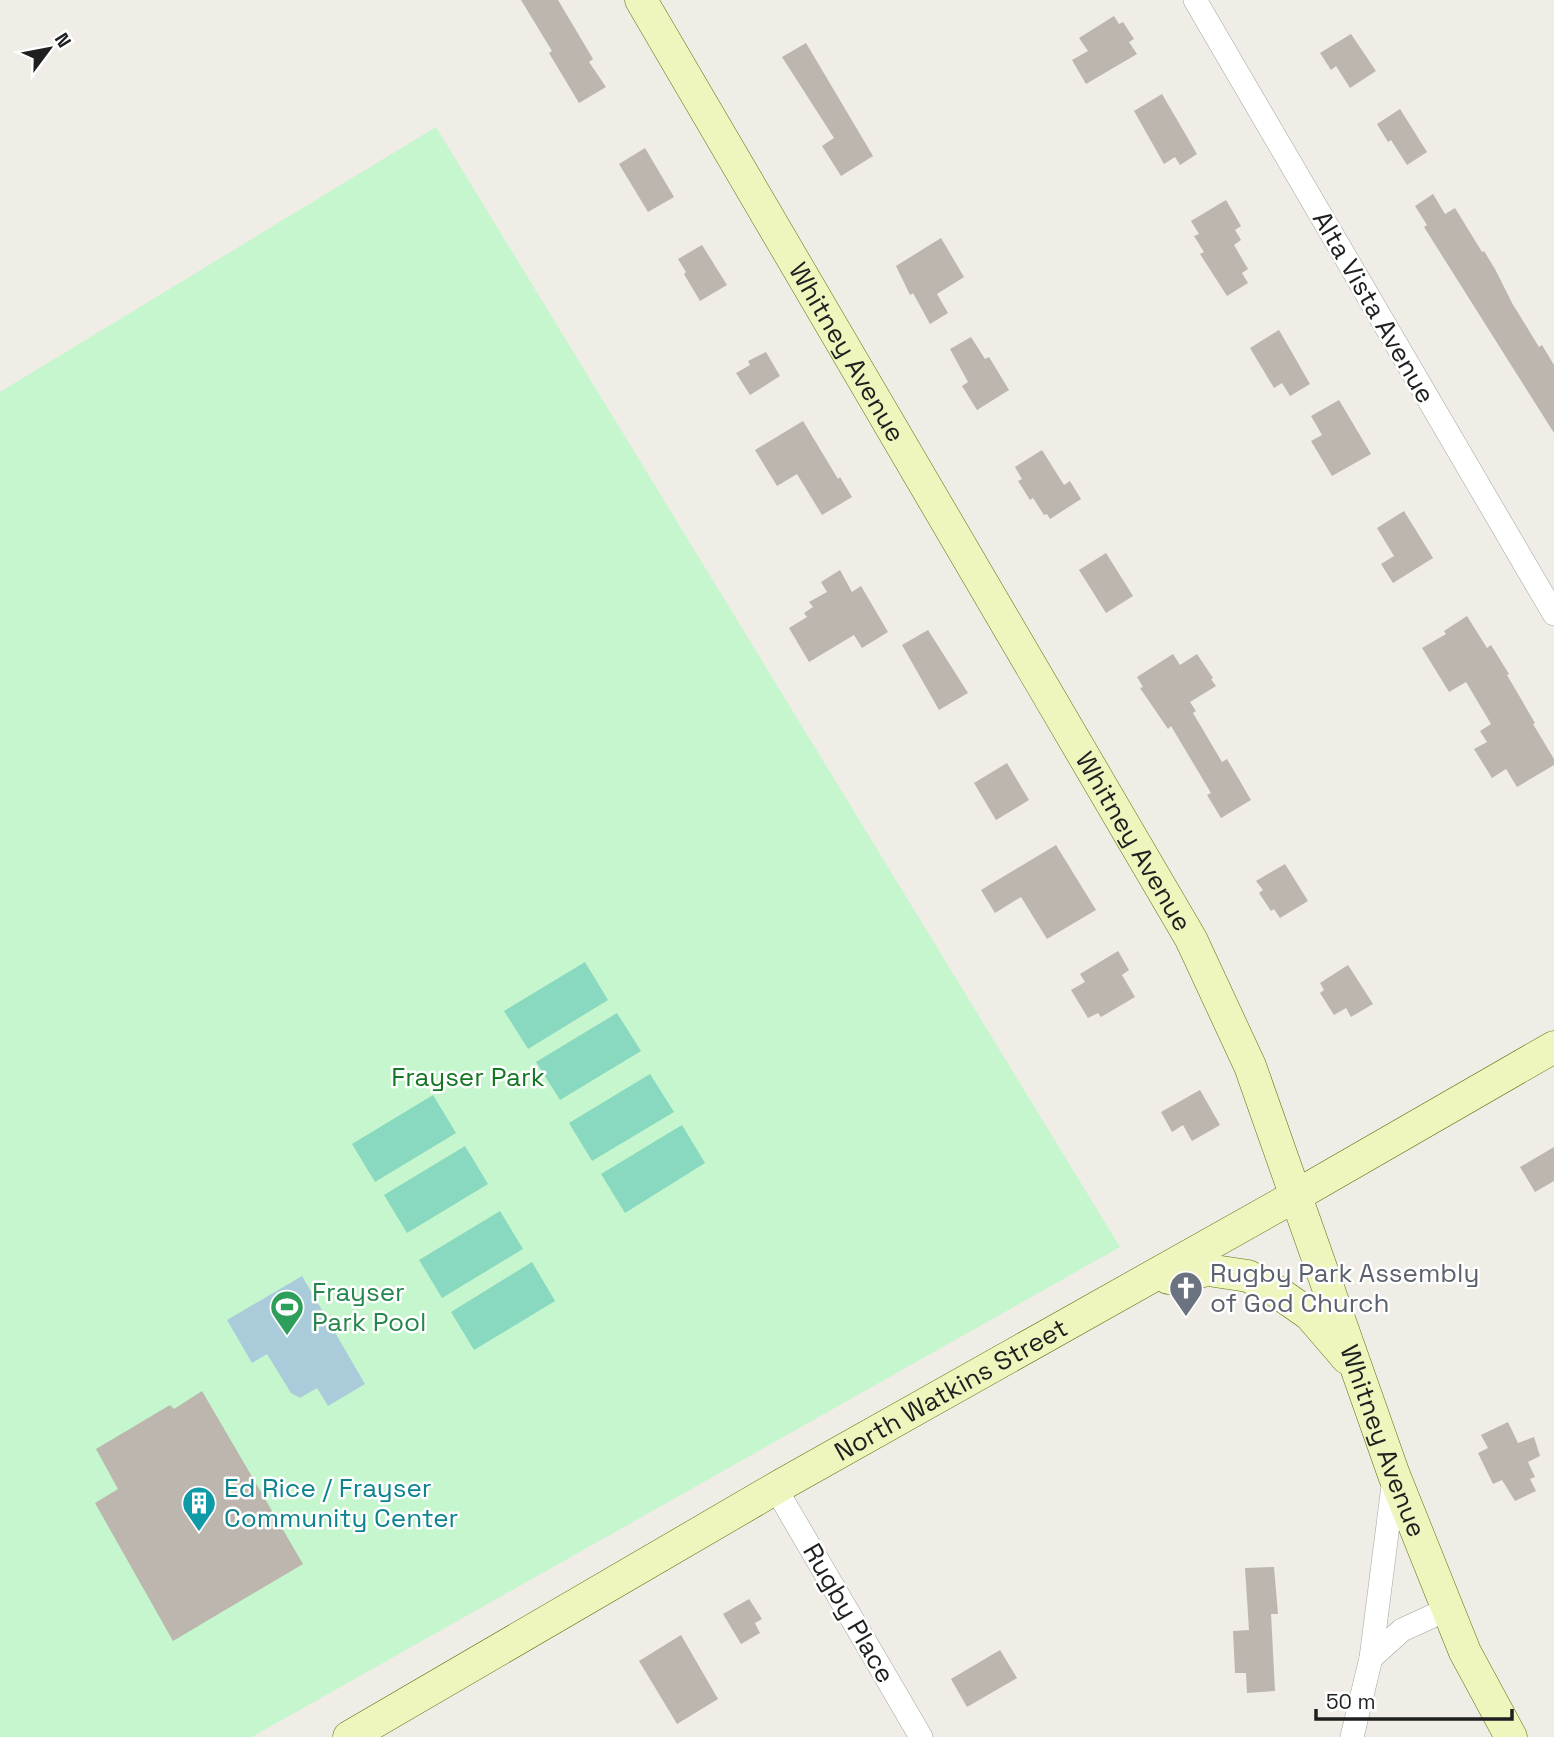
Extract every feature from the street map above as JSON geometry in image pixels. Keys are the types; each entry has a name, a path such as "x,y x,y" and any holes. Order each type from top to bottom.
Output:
{"main road":[{"name":"Whitney Avenue","path":"640,0 1191,939 1250,1066 1394,1475 1465,1652 1511,1737"},
{"name":"North Watkins Street","path":"350,1737 776,1489 1554,1047"},
{"path":"1140,1284 1208,1270 1248,1276 1276,1291 1310,1315 1357,1369"}],"street":[{"name":"Alta Vista Avenue","path":"1195,0 1554,614"},
{"path":"1352,1737 1371,1658 1394,1475"},
{"name":"Rugby Place","path":"776,1489 921,1737"},
{"path":"1371,1658 1402,1630 1448,1609"}],"green space":[{"name":"Frayser Park","path":"436,127 1120,1247 252,1737 0,1737 0,392"},
{"path":"585,962 608,1000 528,1049 504,1011"},
{"path":"617,1013 641,1051 560,1100 536,1062"},
{"path":"650,1074 674,1112 592,1161 569,1123"},
{"path":"433,1095 456,1133 375,1182 352,1144"},
{"path":"682,1125 705,1163 625,1213 601,1174"},
{"path":"465,1146 488,1184 407,1233 384,1195"},
{"path":"500,1211 523,1249 442,1298 419,1260"},
{"path":"532,1262 555,1301 474,1350 451,1312"}],"water":[{"name":"Frayser Park Pool","path":"302,1276 365,1384 328,1406 317,1388 300,1398 291,1393 267,1354 252,1363 227,1320"}],"building":[{"path":"521,0 558,0 593,59 589,62 606,87 579,103"},
{"path":"1114,16 1119,24 1123,22 1134,39 1129,42 1137,54 1086,84 1072,60 1088,51 1079,38"},
{"path":"1351,34 1376,71 1350,88 1336,66 1331,70 1320,53"},
{"path":"806,43 873,156 841,176 822,146 834,138 782,57"},
{"path":"1162,94 1197,154 1180,165 1175,157 1164,164 1134,111"},
{"path":"1400,109 1427,152 1407,165 1377,124"},
{"path":"645,148 674,197 648,212 619,164"},
{"path":"1433,194 1445,214 1455,208 1495,269 1539,347 1542,345 1554,365 1554,433 1424,227 1427,225 1415,206"},
{"path":"1226,200 1241,226 1235,230 1241,240 1234,245 1248,269 1242,273 1248,283 1227,296 1200,254 1204,252 1194,236 1199,234 1191,221"},
{"path":"941,238 964,277 937,294 948,313 930,324 913,293 910,295 896,266"},
{"path":"702,245 727,285 700,301 678,259"},
{"path":"1279,330 1310,384 1290,396 1282,383 1274,388 1250,348"},
{"path":"971,337 985,359 989,357 1009,390 977,410 962,386 968,382 950,349"},
{"path":"766,352 780,376 750,395 736,373 750,365 748,361"},
{"path":"1339,400 1371,454 1332,476 1311,441 1322,435 1311,416"},
{"path":"803,421 852,497 822,515 797,474 777,486 755,450"},
{"path":"1042,450 1064,485 1070,481 1081,499 1050,519 1047,514 1044,515 1033,498 1030,500 1018,481 1022,479 1015,467"},
{"path":"1404,511 1433,558 1393,583 1381,564 1394,556 1377,528"},
{"path":"1106,553 1133,596 1106,613 1079,570"},
{"path":"840,570 852,592 861,586 888,632 862,648 854,635 809,662 789,628 807,617 804,613 813,607 809,602 827,592 821,582"},
{"path":"1467,616 1487,648 1491,645 1509,674 1507,675 1554,759 1554,765 1517,787 1506,769 1492,778 1474,749 1487,742 1480,731 1491,724 1466,682 1449,692 1422,648 1446,634 1444,631"},
{"path":"928,630 968,693 939,710 902,645"},
{"path":"1173,654 1180,665 1197,654 1213,678 1211,679 1216,686 1190,702 1196,711 1193,713 1222,762 1227,759 1251,800 1221,818 1207,795 1211,793 1171,726 1168,729 1140,688 1143,687 1137,677"},
{"path":"1007,763 1029,800 996,820 974,783"},
{"path":"1056,845 1096,910 1047,939 1021,897 995,913 981,890"},
{"path":"1285,864 1308,901 1280,918 1274,909 1271,911 1259,893 1263,890 1256,881"},
{"path":"1118,951 1129,970 1122,975 1135,997 1101,1017 1098,1013 1088,1018 1071,990 1085,982 1080,974"},
{"path":"1348,965 1373,1004 1351,1017 1346,1008 1334,1015 1320,993 1324,990 1320,983"},
{"path":"1200,1090 1220,1125 1192,1141 1183,1125 1172,1132 1161,1112"},
{"path":"1554,1147 1554,1181 1535,1192 1520,1167"},
{"name":"Ed Rice / Frayser Community Center","path":"202,1391 303,1564 173,1641 95,1503 118,1489 96,1449 170,1405 174,1409"},
{"path":"1508,1422 1518,1443 1534,1437 1540,1456 1528,1462 1535,1477 1530,1479 1536,1491 1515,1501 1502,1480 1493,1484 1478,1453 1488,1448 1481,1435"},
{"path":"1274,1567 1278,1614 1271,1614 1275,1691 1247,1693 1246,1673 1235,1673 1233,1631 1249,1630 1245,1568"},
{"path":"749,1599 762,1619 755,1623 760,1633 741,1644 723,1614"},
{"path":"681,1635 718,1699 677,1724 639,1661"},
{"path":"1000,1650 1017,1678 967,1707 951,1679"}],"place":[{"name":"Rugby Park Assembly of God Church","path":"1186,1318"},
{"name":"Frayser Park Pool","path":"287,1337"},
{"name":"Ed Rice / Frayser Community Center","path":"199,1533"}]}
